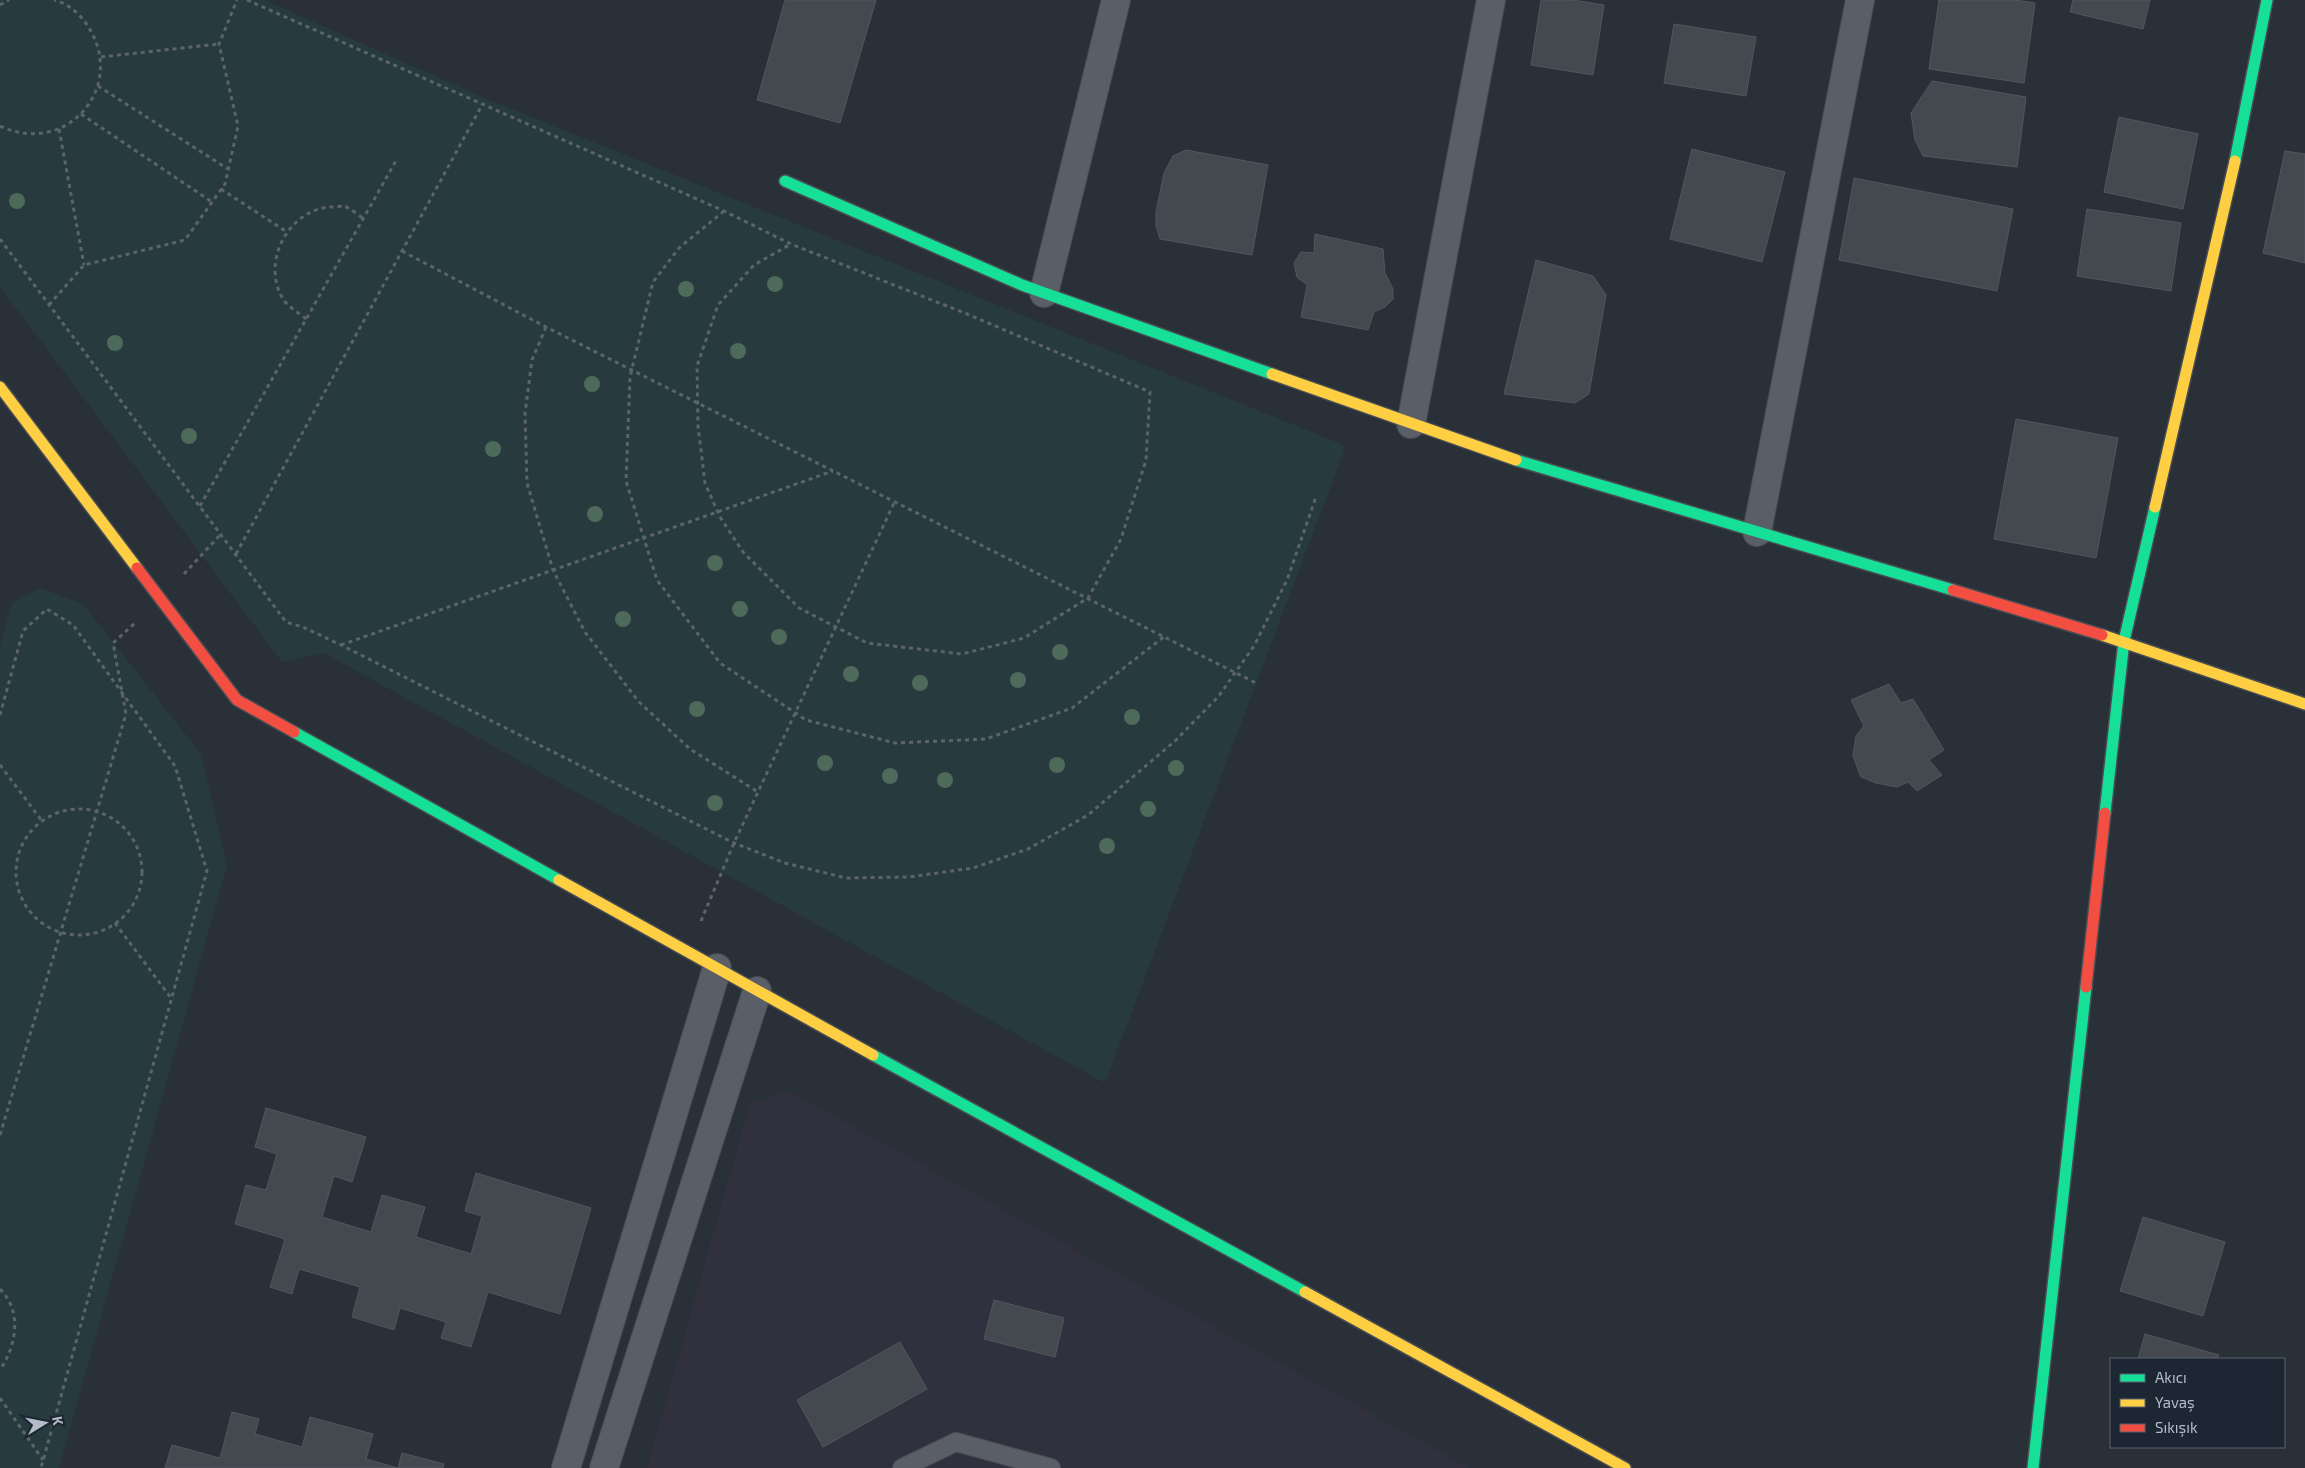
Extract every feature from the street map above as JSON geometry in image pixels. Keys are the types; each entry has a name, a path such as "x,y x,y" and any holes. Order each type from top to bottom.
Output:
{"street":[{"path":"1044,292 1116,0"},
{"path":"1411,424 1491,0"},
{"path":"1756,532 1860,0"},
{"path":"2033,1468 2124,641 2228,194 2267,0"},
{"path":"785,181 1044,292 1506,457 2124,641 2305,704"},
{"path":"0,387 162,598 237,700 757,991 1625,1468"},
{"path":"566,1468 717,968"},
{"path":"604,1468 757,991"}],"lane":[{"path":"902,1468 956,1442 1051,1468"}],"path":[{"path":"0,5 9,0"},
{"path":"0,126 15,133 36,135 59,129 81,114 90,103 98,86 101,57 94,34 79,14 54,0"},
{"path":"49,305 84,265 186,240 221,189 228,169 238,126 219,44 237,0"},
{"path":"247,0 724,211 791,244 967,314 1150,392 1146,460 1121,539 1088,598 1024,638 962,654 868,643 799,608 743,552 717,512 704,483 698,426 697,366 718,305 754,265 791,244"},
{"path":"101,57 219,44"},
{"path":"98,86 228,169"},
{"path":"236,554 482,105"},
{"path":"81,114 212,202"},
{"path":"59,129 84,265"},
{"path":"200,506 397,159"},
{"path":"221,189 287,232"},
{"path":"306,319 283,299 276,275 277,252 287,232 302,216 322,207 344,206 364,219"},
{"path":"724,211 679,248 653,282 632,370 626,481 657,580 720,663 806,720 895,743 986,739 1072,708 1165,636"},
{"path":"0,238 286,622 303,627 341,645 734,843 785,863 846,878 909,877 973,868 1028,848 1088,815 1175,741 1218,697 1254,646 1287,580 1316,497"},
{"path":"402,251 546,327 1256,683"},
{"path":"546,327 532,360 525,413 527,483 553,570 585,632 640,702 690,749 758,792"},
{"path":"341,645 833,470"},
{"path":"688,952 734,843 895,501"},
{"path":"0,1135 126,714 113,643 162,598 221,534"},
{"path":"0,715 23,631 47,609 73,624 175,766 206,871 41,1468"},
{"path":"0,765 42,821"},
{"path":"75,808 97,811 116,820 132,836 140,856 142,876 137,895 127,913 115,923 94,934 74,935 61,932 38,920 25,904 17,886 16,864 22,843 42,821 53,813 75,808"},
{"path":"115,923 171,999"},
{"path":"0,1289 5,1294 13,1314 15,1334 11,1354 0,1370"},
{"path":"0,1398 43,1461"}],"shaded area":[{"path":"788,1090 1469,1468 647,1468 750,1104"}],"green space":[{"path":"0,0 264,0 487,99 1346,446 1105,1083 324,653 282,662 0,287"},
{"path":"40,588 83,604 201,754 227,865 59,1468 0,1468 0,646 11,604"}],"building":[{"path":"785,0 876,0 840,123 757,100"},
{"path":"1541,0 1573,0 1604,5 1593,75 1531,65"},
{"path":"1939,0 2015,0 2035,3 2024,83 1929,69"},
{"path":"2073,0 2150,0 2143,29 2070,12"},
{"path":"1674,24 1756,37 1746,96 1664,83"},
{"path":"1932,81 2026,97 2017,167 1923,156 1915,140 1911,113"},
{"path":"2119,117 2198,134 2183,209 2104,192"},
{"path":"1692,149 1785,172 1762,262 1670,239"},
{"path":"1186,150 1268,165 1252,255 1160,239 1156,226 1156,212 1164,173 1173,156"},
{"path":"2285,151 2305,154 2305,263 2263,253"},
{"path":"1854,178 2013,209 1997,291 1839,260"},
{"path":"2087,209 2181,223 2171,291 2077,276"},
{"path":"1315,234 1383,249 1385,273 1393,289 1393,299 1385,307 1374,312 1368,330 1301,317 1307,285 1297,277 1294,263 1301,252 1314,253"},
{"path":"1536,260 1593,276 1606,295 1589,394 1575,403 1504,394"},
{"path":"2016,419 2118,438 2096,558 1994,539"},
{"path":"1889,684 1901,703 1913,699 1944,750 1929,760 1942,775 1917,791 1908,782 1897,787 1876,783 1861,777 1853,756 1856,736 1864,726 1851,700"},
{"path":"266,1108 366,1137 352,1182 334,1176 322,1217 371,1232 382,1195 425,1207 416,1237 471,1254 482,1216 465,1211 476,1173 591,1208 560,1314 488,1292 471,1347 441,1338 446,1322 400,1308 394,1330 352,1317 360,1287 299,1269 292,1294 270,1287 285,1239 235,1224 246,1185 266,1190 277,1154 255,1147"},
{"path":"2143,1217 2225,1242 2203,1316 2120,1291"},
{"path":"994,1300 1064,1318 1055,1357 984,1339"},
{"path":"2145,1334 2219,1355 2218,1358 2138,1358"},
{"path":"900,1342 927,1389 823,1447 797,1400"},
{"path":"232,1412 259,1419 255,1434 302,1447 310,1417 373,1434 366,1459 398,1468 165,1468 172,1445 220,1458"},
{"path":"402,1453 444,1464 443,1468 398,1468"}],"traffic: fast":[{"path":"2235,161 2267,0"},
{"path":"785,181 1022,285 1272,374"},
{"path":"1516,460 1953,590"},
{"path":"2105,813 2124,641 2155,507"},
{"path":"294,732 559,880"},
{"path":"2033,1468 2086,987"},
{"path":"873,1055 1305,1292"}],"traffic: slow":[{"path":"2155,507 2235,161"},
{"path":"1272,374 1516,460"},
{"path":"0,387 137,568"},
{"path":"2102,635 2305,704"},
{"path":"559,880 873,1055"},
{"path":"1305,1292 1625,1468"}],"traffic: jam":[{"path":"137,568 237,700 294,732"},
{"path":"1953,590 2102,635"},
{"path":"2086,987 2105,813"}]}
